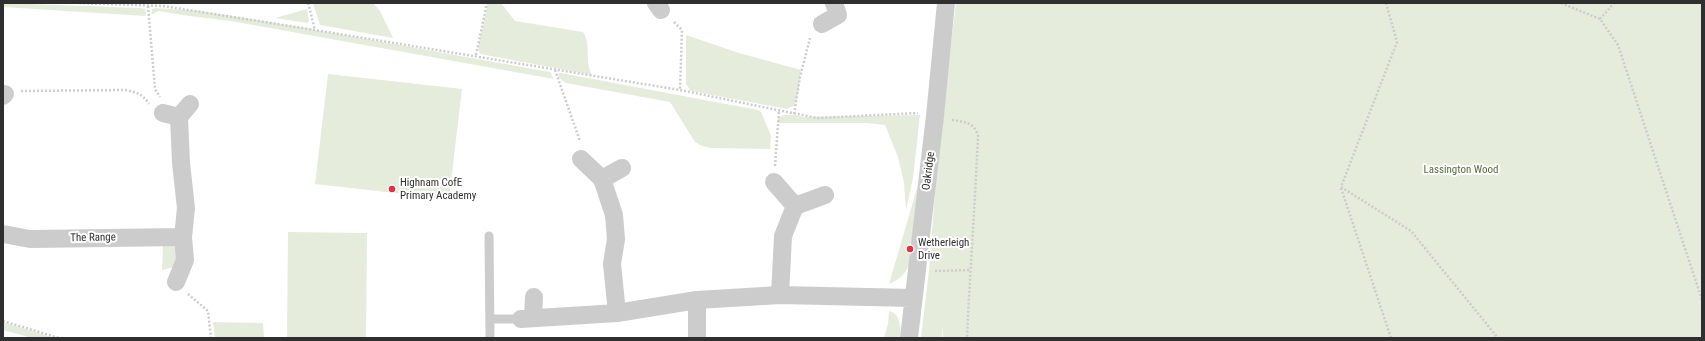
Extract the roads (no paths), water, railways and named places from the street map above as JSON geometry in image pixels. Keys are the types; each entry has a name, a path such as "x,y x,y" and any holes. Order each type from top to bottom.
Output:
{"street":[{"path":"822,24 838,15 834,3"},
{"name":"Oakridge","path":"910,338 913,298 935,116 946,3"},
{"path":"176,282 185,260 183,237 186,208 181,163 178,112"},
{"path":"581,159 602,179 614,215 616,239 612,264 617,313"},
{"path":"602,179 622,168"},
{"path":"774,182 795,206"},
{"path":"780,295 783,236 795,206 825,195"},
{"name":"The Range","path":"3,234 30,239 183,237"},
{"path":"534,297 527,318 617,313 697,300 780,295 913,298"},
{"path":"697,300 697,338"}],"lane":[{"path":"489,236 490,338"},
{"path":"490,319 527,318"}],"place":[{"name":"Highnam CofE Primary Academy","path":"392,189"},
{"name":"Wetherleigh Drive","path":"910,249"}],"park label":[{"name":"Lassington Wood","path":"1461,170"}]}
